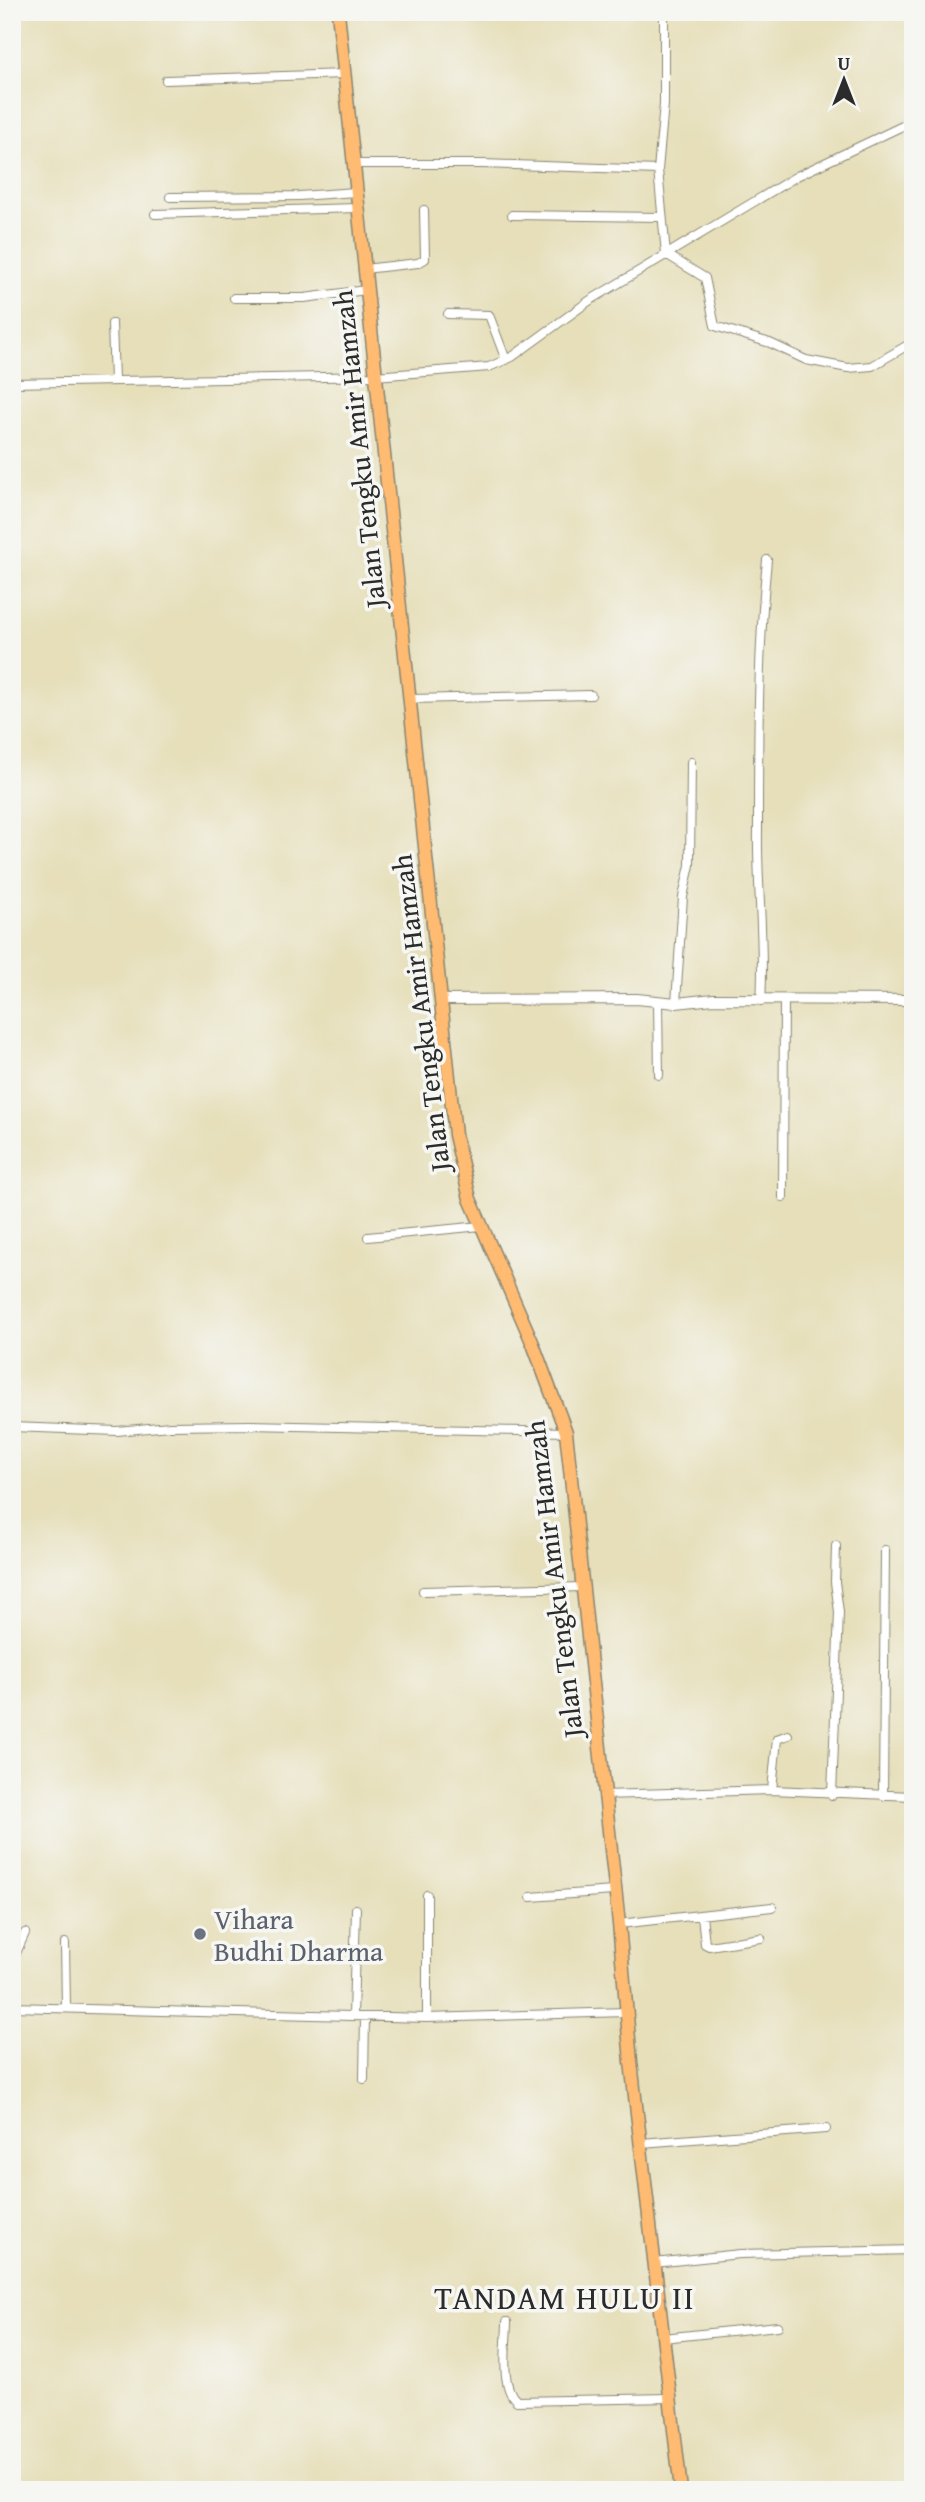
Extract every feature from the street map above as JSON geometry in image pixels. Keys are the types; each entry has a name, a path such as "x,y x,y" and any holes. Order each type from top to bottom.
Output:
{"highway":[{"name":"Jalan Tengku Amir Hamzah","path":"338,12 396,588 411,699 457,1144 466,1187 534,1344 566,1432 626,2012 681,2490"}],"street":[{"path":"664,12 664,104 658,170 666,254"},
{"path":"166,80 345,75"},
{"path":"12,383 375,376 477,369 509,359 589,301 797,176 913,121"},
{"path":"353,164 482,164 658,170"},
{"path":"170,197 287,196 356,192"},
{"path":"155,214 357,208"},
{"path":"364,269 418,263 425,259 424,210"},
{"path":"512,215 661,217"},
{"path":"666,254 705,278 715,326 770,343 806,360 830,366 865,368 913,342"},
{"path":"234,298 304,298 366,290"},
{"path":"448,314 489,315 509,359"},
{"path":"112,324 114,380"},
{"path":"761,1001 764,950 758,832 759,650 767,560"},
{"path":"411,699 592,695"},
{"path":"676,1003 683,897 690,865 691,762"},
{"path":"442,1000 676,1003 714,999 913,1000"},
{"path":"783,1197 784,999"},
{"path":"658,1002 659,1075"},
{"path":"368,1237 481,1226"},
{"path":"12,1427 117,1431 170,1426 250,1425 566,1432"},
{"path":"832,1795 839,1612 835,1582 836,1546"},
{"path":"883,1796 886,1550"},
{"path":"423,1591 583,1587"},
{"path":"772,1790 777,1739 788,1735"},
{"path":"603,1795 772,1790 832,1795 860,1793 913,1796"},
{"path":"531,1896 613,1891"},
{"path":"427,2018 428,1895"},
{"path":"619,1924 772,1907"},
{"path":"353,2016 356,1909"},
{"path":"702,1915 705,1944 709,1946 761,1938"},
{"path":"12,1962 25,1933"},
{"path":"65,1943 66,2008"},
{"path":"12,2007 427,2018 626,2012"},
{"path":"364,2079 365,2017"},
{"path":"641,2143 826,2129"},
{"path":"654,2263 740,2254 913,2250"},
{"path":"507,2322 507,2383 510,2396 517,2400 670,2398"},
{"path":"663,2337 778,2326"}],"place":[{"name":"Vihara Budhi Dharma","path":"200,1934"}],"district":[{"name":"TANDAM HULU II","path":"565,2297"}]}
